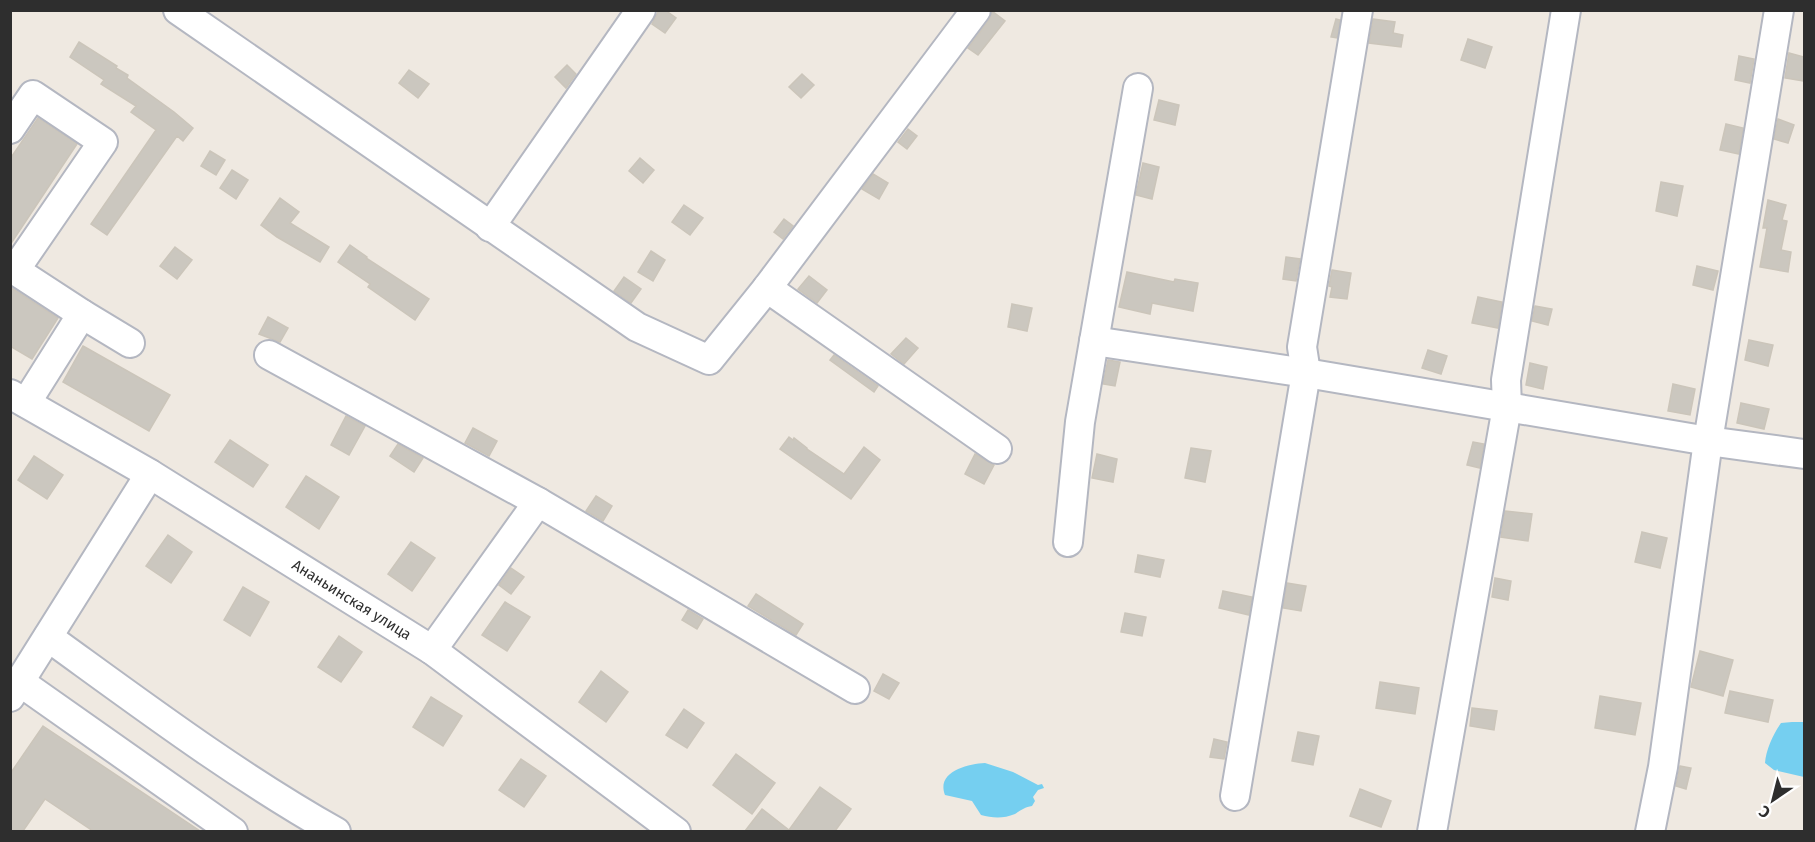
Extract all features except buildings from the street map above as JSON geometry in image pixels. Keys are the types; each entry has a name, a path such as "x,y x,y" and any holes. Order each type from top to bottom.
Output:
{"street":[{"path":"178,10 637,327 709,360 767,288 976,10"},
{"path":"490,227 641,10"},
{"path":"1235,796 1306,373 1302,347 1358,10"},
{"path":"1432,831 1507,407 1506,380 1566,10"},
{"path":"1650,831 1663,767 1708,441 1779,10"},
{"path":"1068,542 1080,422 1138,88"},
{"path":"10,129 33,95 103,142 13,269 130,343"},
{"path":"767,288 997,449"},
{"path":"18,398 82,314"},
{"path":"1094,341 1306,373 1708,441 1804,454"},
{"path":"269,355 538,502 855,689"},
{"name":"Ананьинская улица","path":"18,398 150,474 432,650 676,831"},
{"path":"150,474 15,689 233,831"},
{"path":"432,650 538,502"},
{"path":"48,638 293,808 336,831"}],"water":[{"path":"1804,722 1804,777 1774,770 1765,763 1768,748 1778,727 1781,723"},
{"path":"985,763 1013,772 1038,785 1042,784 1044,788 1038,790 1033,797 1035,801 1032,806 1011,816 1002,817 981,815 972,801 945,795 943,787 949,775 970,765"}]}
